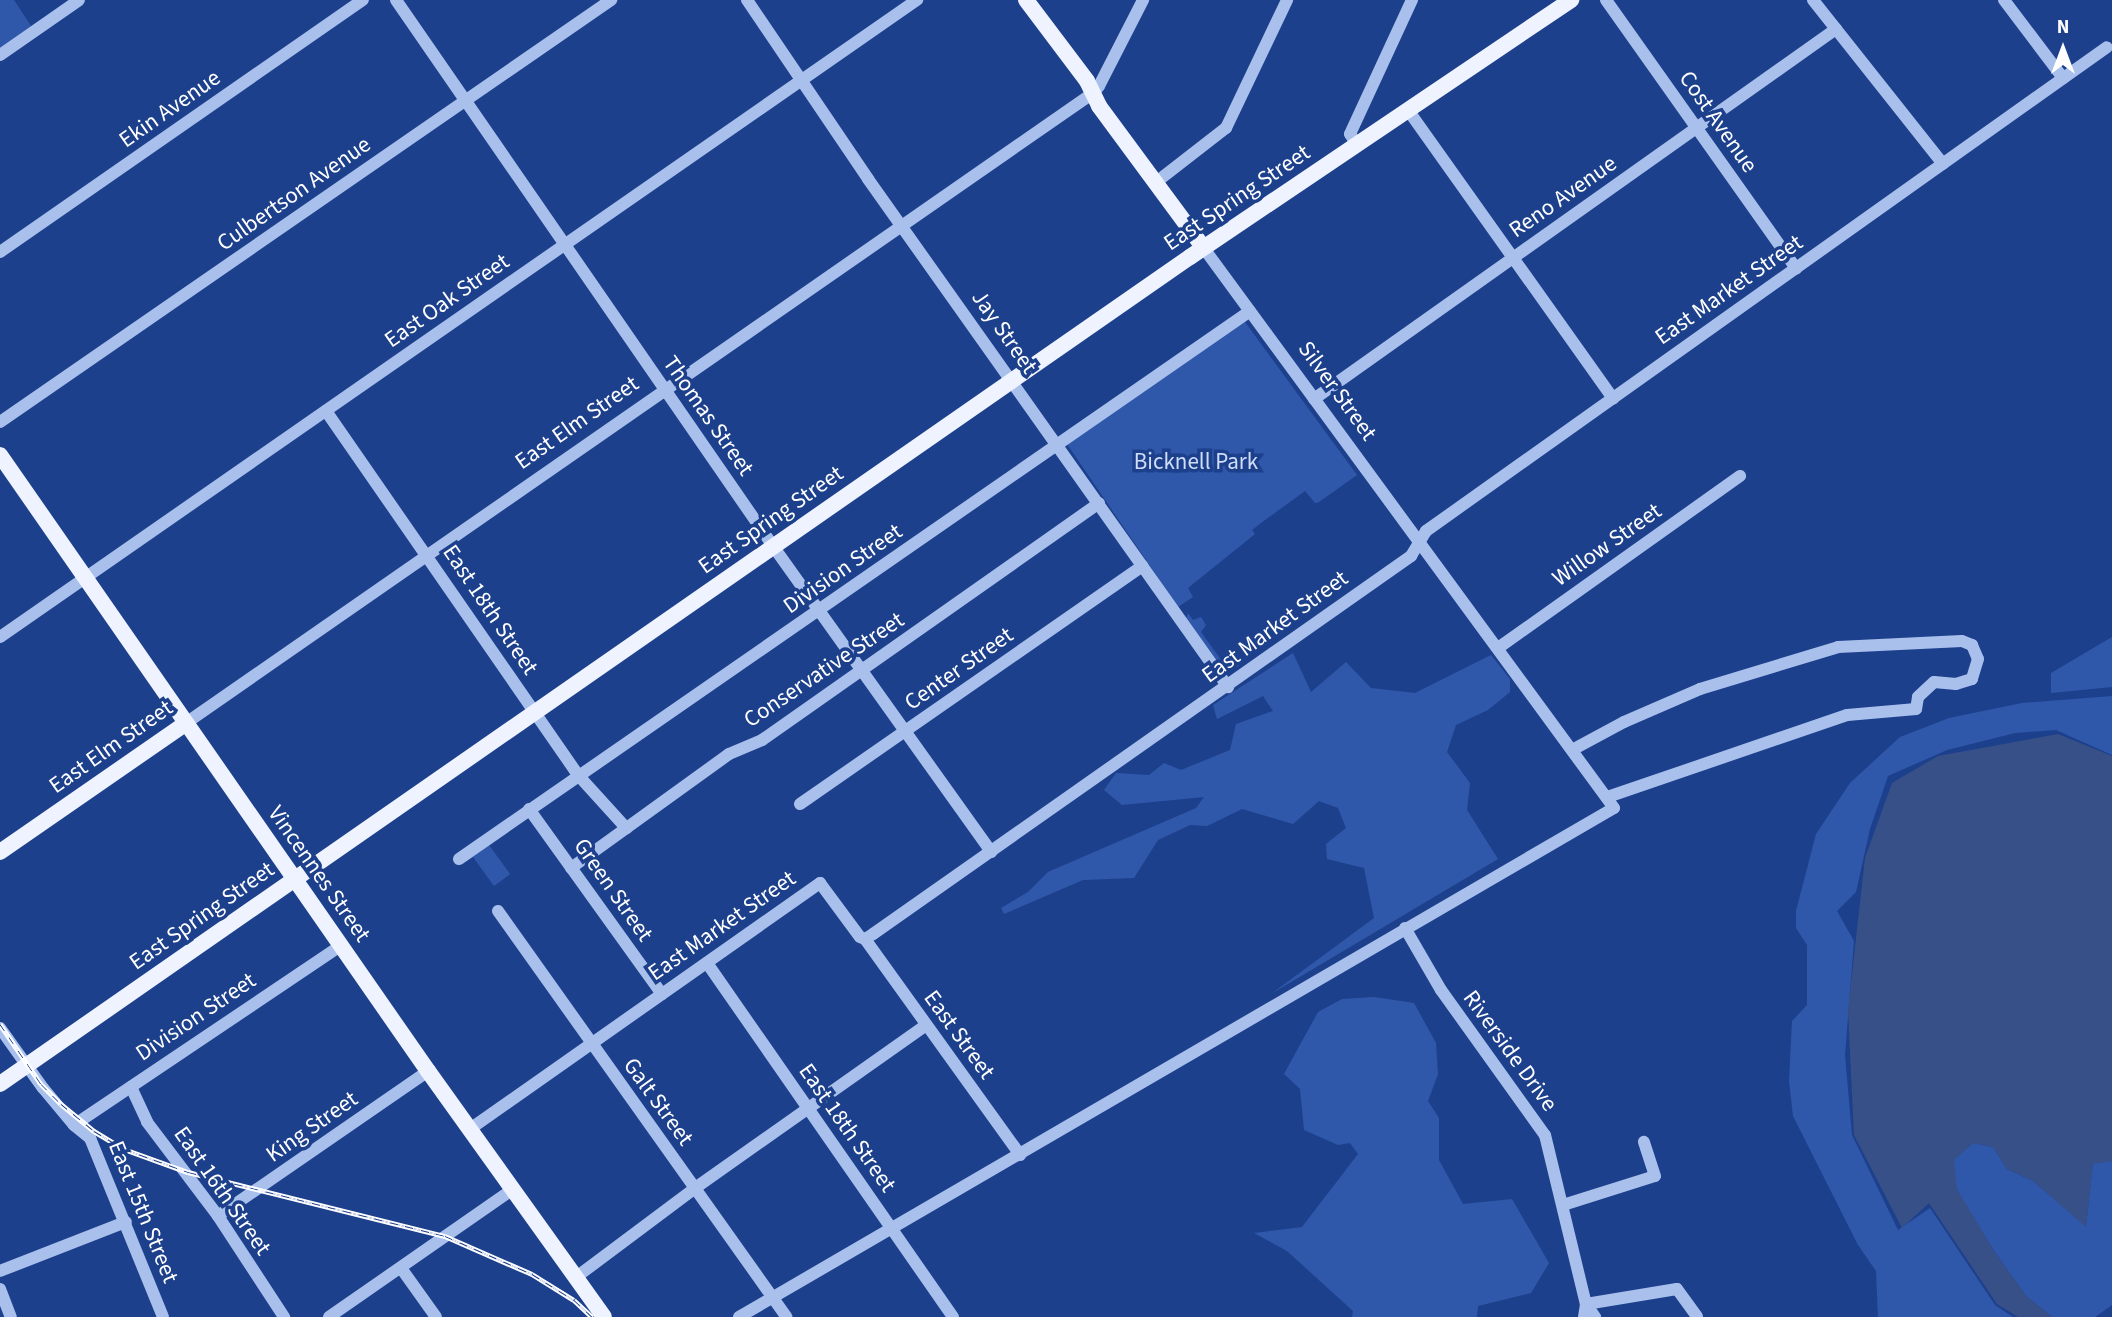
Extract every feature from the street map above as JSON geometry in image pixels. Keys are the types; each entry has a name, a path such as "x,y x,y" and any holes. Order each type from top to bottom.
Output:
{"main road":[{"name":"Silver Street","path":"1026,0 1203,247"},
{"name":"East Spring Street","path":"0,1084 1203,247 1571,0"},
{"name":"Vincennes Street","path":"0,455 512,1190 604,1317"},
{"name":"East Elm Street","path":"0,852 186,723"}],"street":[{"path":"0,55 79,0"},
{"name":"Ekin Avenue","path":"0,252 363,0"},
{"name":"Thomas Street","path":"396,0 773,546 991,852"},
{"name":"Culbertson Avenue","path":"0,422 611,0"},
{"name":"Jay Street","path":"747,0 801,81 1228,687"},
{"name":"East Oak Street","path":"0,637 917,0"},
{"name":"East Elm Street","path":"186,723 1093,93 1143,0"},
{"path":"1155,183 1226,128 1287,0"},
{"path":"1357,145 1350,134 1412,0"},
{"name":"Cost Avenue","path":"1606,0 1796,268"},
{"path":"1813,0 1943,164"},
{"path":"2004,0 2063,78"},
{"name":"Reno Avenue","path":"1314,399 1836,29"},
{"name":"East Market Street","path":"470,1129 820,883 853,930 865,939 1228,687 1410,556 1426,531 2107,47"},
{"path":"1408,110 1613,398"},
{"name":"Silver Street","path":"1203,247 1610,802"},
{"name":"Division Street","path":"459,859 1250,311"},
{"name":"East 18th Street","path":"326,411 578,775 626,828"},
{"name":"Willow Street","path":"1498,648 1740,476"},
{"name":"Conservative Street","path":"571,867 723,758 762,740 1098,503"},
{"name":"Center Street","path":"800,804 1143,566"},
{"path":"738,1317 1020,1155 1405,928 1610,802 1847,715 1916,709 1918,697 1934,682 1956,684 1972,679 1978,669 1978,659 1972,645 1962,641 1838,647 1700,689 1624,722 1572,750"},
{"name":"Green Street","path":"529,810 662,994"},
{"name":"Galt Street","path":"498,911 786,1317"},
{"name":"Riverside Drive","path":"1405,928 1441,990 1545,1135 1585,1310"},
{"name":"East Street","path":"865,939 1020,1155"},
{"name":"Division Street","path":"74,1125 342,944"},
{"name":"East 18th Street","path":"706,962 886,1220 889,1229 953,1317"},
{"path":"575,1278 694,1189 925,1026"},
{"name":"East 15th Street","path":"0,1028 26,1066 74,1125 90,1138 163,1317"},
{"name":"King Street","path":"219,1216 428,1070"},
{"name":"East 16th Street","path":"131,1087 147,1122 219,1216 284,1317"},
{"path":"1563,1205 1655,1175 1644,1142"},
{"path":"329,1317 512,1190"},
{"path":"0,1271 126,1223"},
{"path":"401,1268 436,1317"},
{"path":"0,1289 11,1317"},
{"path":"1585,1310 1677,1289 1697,1317"},
{"path":"1585,1310 1595,1317"}],"green space":[{"path":"0,0 14,0 31,26 0,48"},
{"name":"Bicknell Park","path":"1245,322 1357,475 1319,502 1315,503 1305,491 1261,523 1252,530 1255,534 1188,588 1193,597 1178,607 1067,444"},
{"path":"1188,613 1193,620 1201,617 1206,625 1201,632 1227,668 1237,662 1240,665 1230,671 1222,670 1186,619"},
{"path":"2112,637 2112,687 2051,693 2051,673"},
{"path":"1293,653 1311,692 1346,662 1371,688 1415,693 1491,655 1510,679 1510,692 1488,710 1456,725 1447,752 1470,783 1467,810 1498,859 1271,994 1374,918 1364,868 1327,859 1326,844 1346,828 1338,808 1319,801 1293,824 1242,809 1207,826 1190,825 1158,840 1134,878 1083,880 1004,914 1001,908 1028,892 1048,872 1196,808 1204,797 1122,805 1104,790 1116,773 1149,775 1164,763 1181,770 1230,750 1236,724 1273,711 1263,696 1217,719 1213,705"},
{"path":"2112,696 2112,755 2056,730 2015,733 1947,750 1888,776 1870,829 1856,892 1837,911 1854,941 1845,1055 1852,1135 1898,1230 1930,1208 1995,1305 2013,1317 1878,1317 1876,1271 1858,1245 1793,1116 1789,1081 1792,1021 1807,1005 1807,945 1796,928 1796,911 1816,834 1850,783 1900,737 1949,718 2022,703"},
{"path":"489,845 510,874 494,886 473,857"},
{"path":"1374,997 1414,1003 1436,1043 1438,1074 1428,1101 1439,1118 1439,1160 1463,1204 1512,1199 1549,1263 1531,1293 1478,1306 1477,1317 1352,1317 1353,1311 1287,1251 1254,1233 1302,1227 1358,1154 1350,1143 1338,1145 1304,1130 1300,1089 1284,1074 1318,1012 1342,999"},
{"path":"1973,1143 1993,1147 2007,1169 2033,1181 2086,1226 2093,1163 2112,1161 2112,1305 2095,1317 2052,1317 2026,1296 1994,1251 1956,1189 1953,1160"}],"shaded area":[{"path":"2058,734 2112,756 2112,1161 2093,1164 2086,1227 2033,1181 2007,1169 1993,1147 1973,1143 1954,1160 1957,1189 1994,1251 2026,1296 2052,1317 2018,1317 1997,1304 1929,1203 1902,1228 1854,1135 1848,1010 1865,858 1892,783 1938,756"}],"railway":[{"path":"0,1024 41,1084 94,1131 124,1149 188,1172 445,1236 532,1274 574,1300 592,1317"}]}
